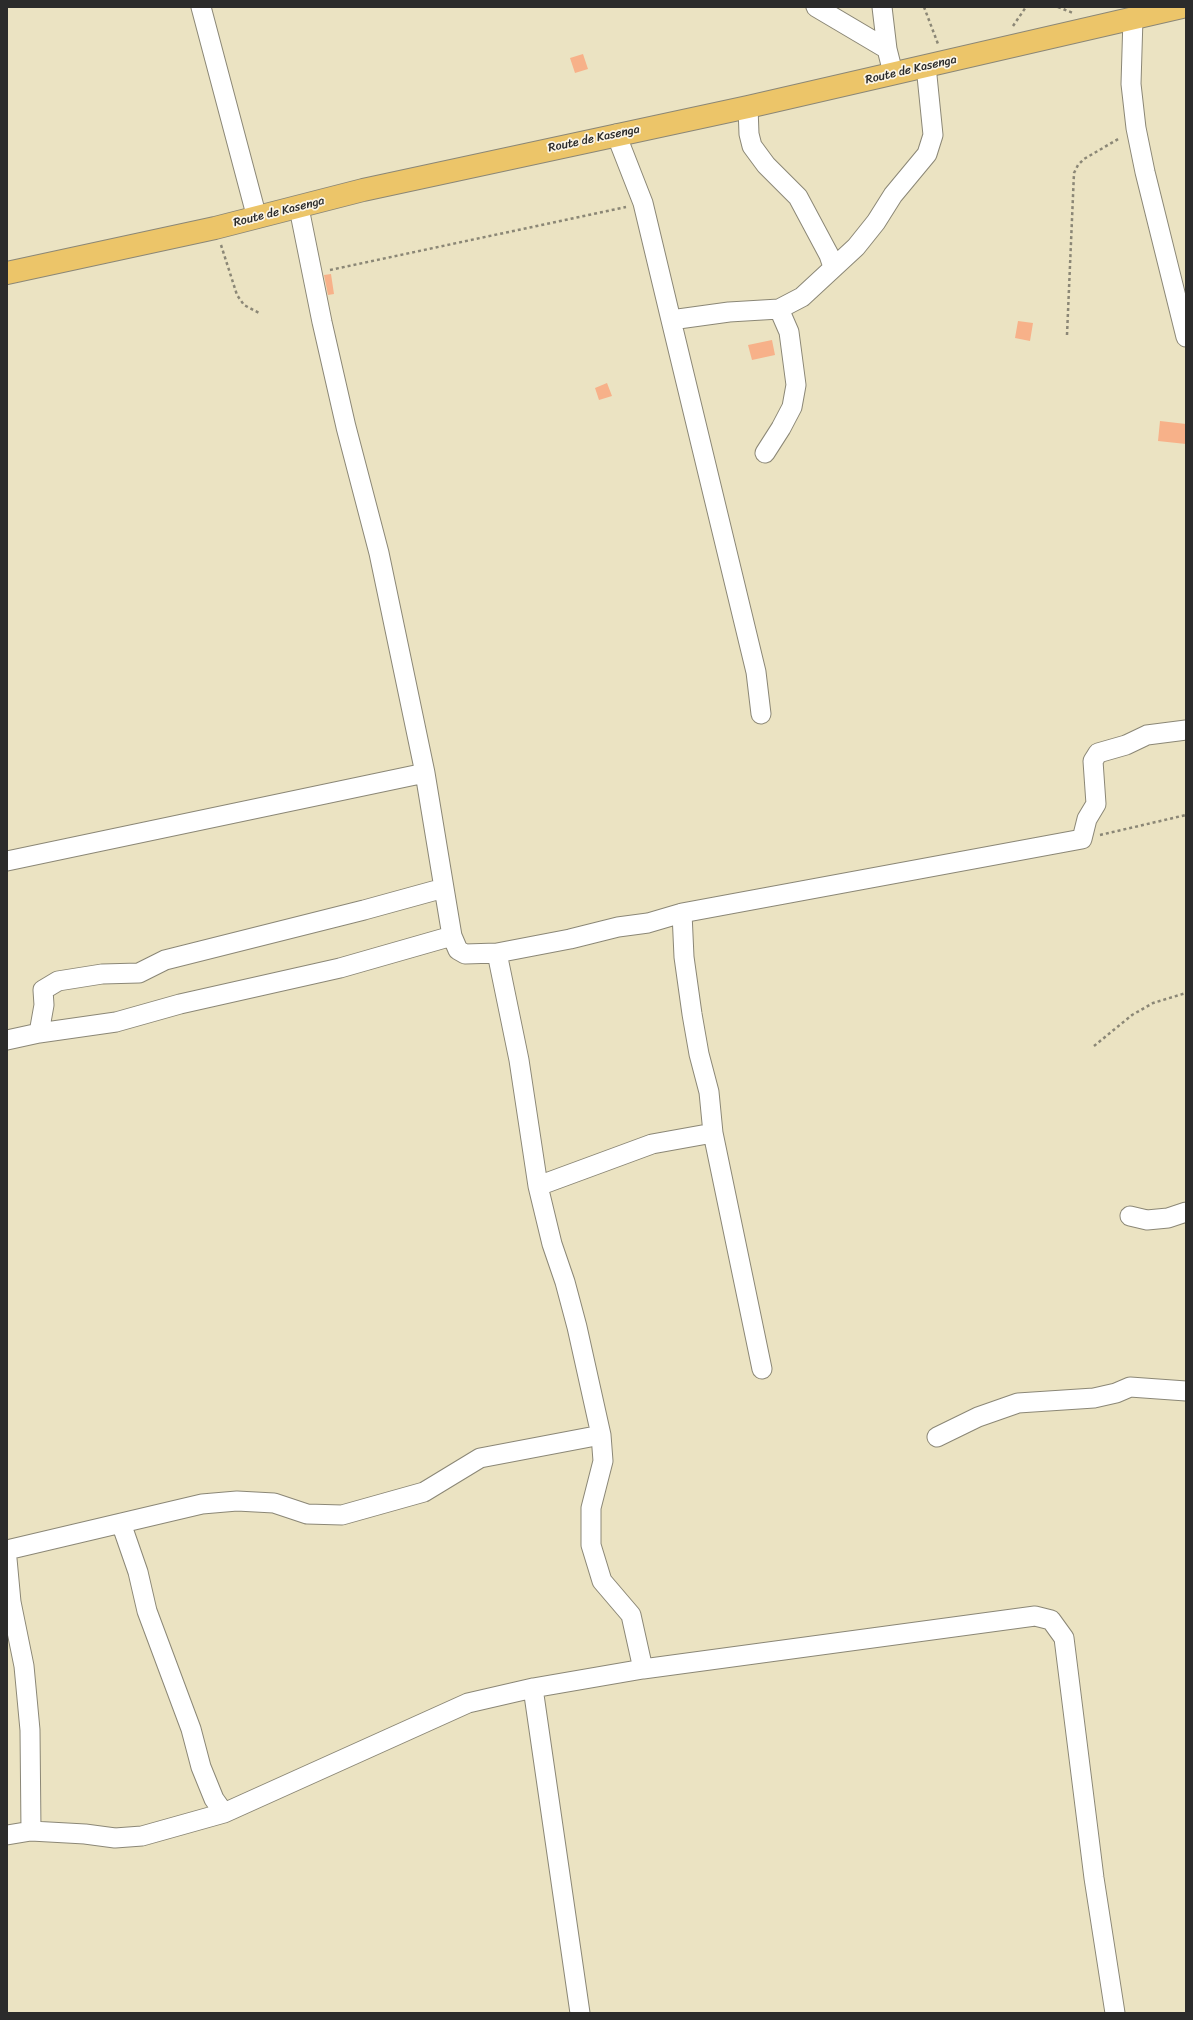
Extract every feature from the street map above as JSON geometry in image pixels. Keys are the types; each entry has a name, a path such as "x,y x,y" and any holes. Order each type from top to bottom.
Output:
{"highway":[{"name":"Route de Kasenga","path":"7,273 215,228 299,208 363,190 616,134 748,107 1182,7"}],"street":[{"path":"201,7 257,218"},
{"path":"816,7 887,49"},
{"path":"882,7 887,49 893,73"},
{"path":"1133,18 1130,84 1136,128 1146,178 1186,337"},
{"path":"672,320 729,312 779,309 802,297 856,247 876,222 893,195 926,154 933,135 926,66"},
{"path":"748,107 749,134 752,146 766,165 798,197 829,255 833,267"},
{"path":"616,134 642,203 672,320 756,672 761,714"},
{"path":"299,208 314,274 322,322 346,427 379,553 425,773 452,936 458,950 466,954 497,952 648,922 682,913 1082,839 1087,819 1096,804 1093,761 1098,753 1126,745 1147,735 1186,730"},
{"path":"765,453 792,407 796,385 789,332 779,309"},
{"path":"7,861 425,773"},
{"path":"39,1033 44,1005 43,990 58,981 102,974 139,973 165,960 364,910 444,888"},
{"path":"682,913 684,957 699,1054 709,1092 713,1133 762,1369"},
{"path":"7,1040 39,1033 116,1022 180,1004 340,968 452,936"},
{"path":"497,952 519,1060 538,1186 552,1244 565,1282 577,1327 601,1435 603,1461 591,1508 591,1546 602,1581 631,1615 643,1669"},
{"path":"538,1186 652,1144 713,1133"},
{"path":"1130,1216 1147,1220 1168,1218 1186,1212"},
{"path":"937,1437 978,1417 1018,1403 1094,1398 1116,1393 1130,1387 1186,1391"},
{"path":"7,1550 202,1504 237,1501 274,1503 307,1514 342,1515 424,1492 480,1458 601,1435"},
{"path":"121,1523 138,1572 147,1611 191,1729 201,1768 214,1799 224,1813"},
{"path":"7,1559 11,1602 24,1666 30,1730 31,1831"},
{"path":"7,1835 31,1831 85,1834 115,1838 142,1836 224,1813 468,1703 533,1688 643,1669 1035,1616 1051,1620 1064,1638 1094,1878 1115,2013"},
{"path":"533,1688 580,2013"}],"path":[{"path":"924,7 935,38 950,61"},
{"path":"1067,335 1074,173 1078,165 1084,159 1136,128"},
{"path":"314,274 642,203"},
{"path":"215,228 237,295 244,305 261,314"},
{"path":"1082,839 1186,815"},
{"path":"1094,1046 1132,1015 1153,1003 1186,993"}],"building":[{"path":"583,54 588,69 575,73 570,58"},
{"path":"331,274 334,294 328,295 324,275"},
{"path":"1018,321 1033,323 1030,341 1015,338"},
{"path":"772,340 775,355 752,360 748,345"},
{"path":"607,383 612,396 599,400 595,388"},
{"path":"1160,421 1186,424 1186,444 1158,441"}]}
